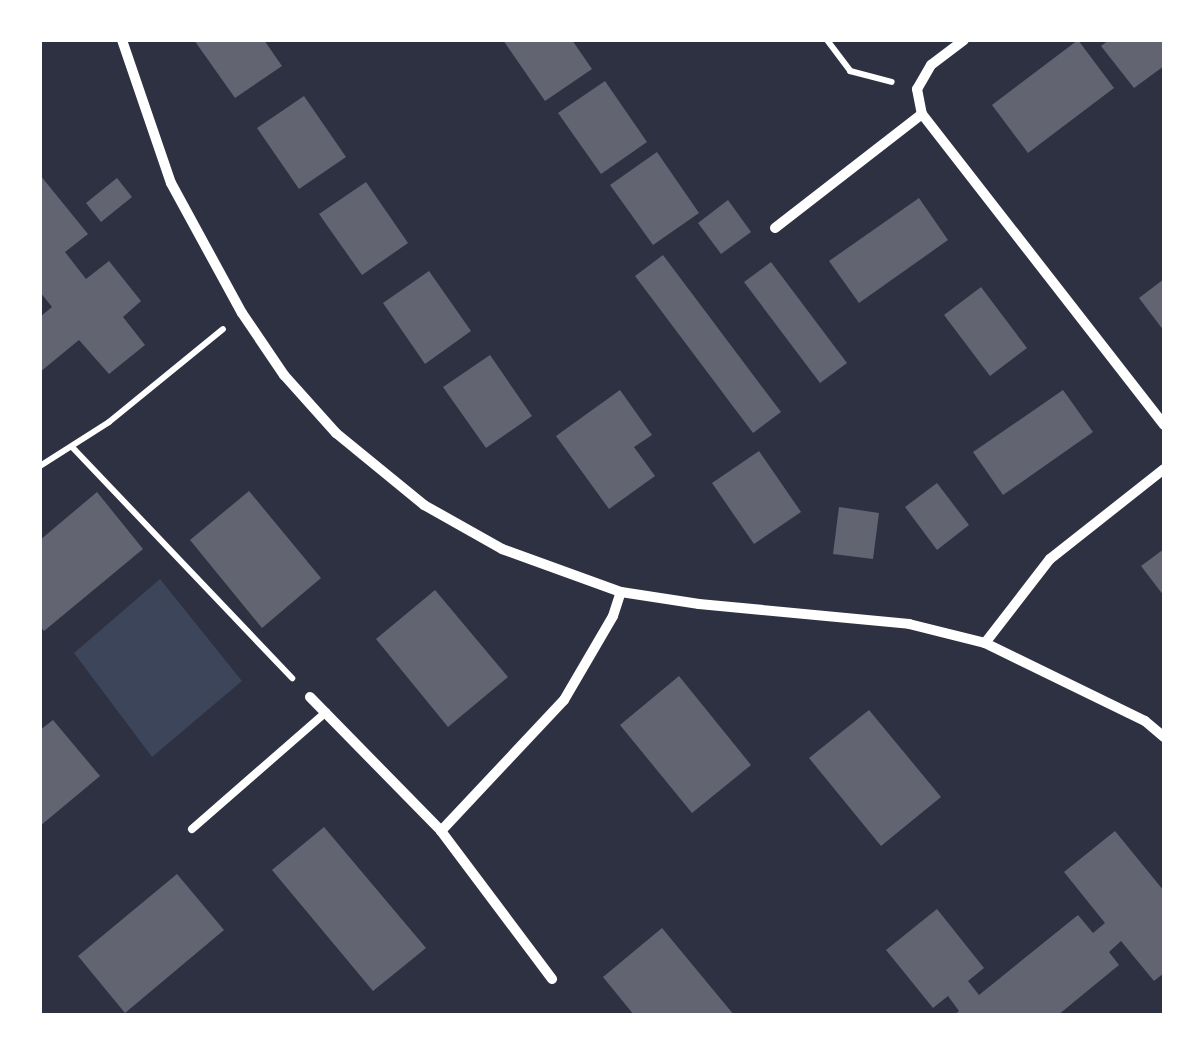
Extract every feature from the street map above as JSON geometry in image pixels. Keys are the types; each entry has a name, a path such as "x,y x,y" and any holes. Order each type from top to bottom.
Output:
{"street":[{"path":"122,40 171,183 242,314 284,375 336,433 424,505 502,549 621,592 699,604 909,624 985,643 1145,721 1164,737"},
{"path":"964,40 930,65 917,89 922,114 1164,424"},
{"path":"774,228 922,114"},
{"path":"985,643 1050,558 1164,469"},
{"path":"441,831 564,700 613,616 621,592"},
{"path":"310,696 441,831 552,979"}],"lane":[{"path":"192,829 326,712"}],"path":[{"path":"826,40 850,71 917,89"},
{"path":"40,466 72,448 242,314"},
{"path":"72,448 310,696"}],"shaded area":[{"path":"160,579 242,681 152,757 74,653"}],"building":[{"path":"194,40 264,40 282,66 235,98"},
{"path":"503,40 572,40 592,69 545,101"},
{"path":"1078,40 1114,88 1028,153 992,105"},
{"path":"1109,40 1164,40 1164,66 1134,88 1101,46"},
{"path":"605,81 647,142 601,174 558,113"},
{"path":"304,96 346,157 299,189 257,128"},
{"path":"657,152 699,213 653,245 610,185"},
{"path":"40,175 88,234 65,252 86,279 109,261 141,301 123,317 145,345 109,374 79,340 40,372 40,317 52,307 40,292"},
{"path":"117,178 132,197 101,222 86,203"},
{"path":"366,182 408,243 362,275 319,214"},
{"path":"919,198 948,240 859,303 829,261"},
{"path":"728,200 751,232 721,254 698,223"},
{"path":"663,255 781,412 753,433 635,276"},
{"path":"771,262 847,363 820,383 744,282"},
{"path":"429,271 471,331 425,364 383,303"},
{"path":"1164,279 1164,331 1139,298"},
{"path":"981,287 1027,348 990,376 944,315"},
{"path":"490,355 532,416 486,448 443,387"},
{"path":"620,390 652,435 634,447 655,476 609,509 556,436"},
{"path":"1063,390 1093,432 1003,495 973,452"},
{"path":"759,451 801,512 754,544 712,483"},
{"path":"937,483 969,525 937,550 905,507"},
{"path":"249,491 321,578 262,628 190,540"},
{"path":"97,492 143,549 44,631 40,626 40,540"},
{"path":"839,507 879,513 873,559 833,554"},
{"path":"1164,549 1164,596 1141,566"},
{"path":"435,590 508,677 448,727 376,639"},
{"path":"679,676 751,765 692,813 620,725"},
{"path":"869,710 941,797 881,846 809,758"},
{"path":"53,720 100,776 40,826 40,730"},
{"path":"324,827 426,948 373,991 272,870"},
{"path":"1115,831 1164,891 1164,973 1154,981 1121,941 1109,952 1119,965 1058,1015 954,1015 959,1011 948,996 933,1008 886,950 937,909 984,968 968,981 979,995 1078,915 1093,933 1105,923 1064,872"},
{"path":"177,874 224,930 125,1013 78,956"},
{"path":"662,928 734,1015 634,1015 603,977"}]}
